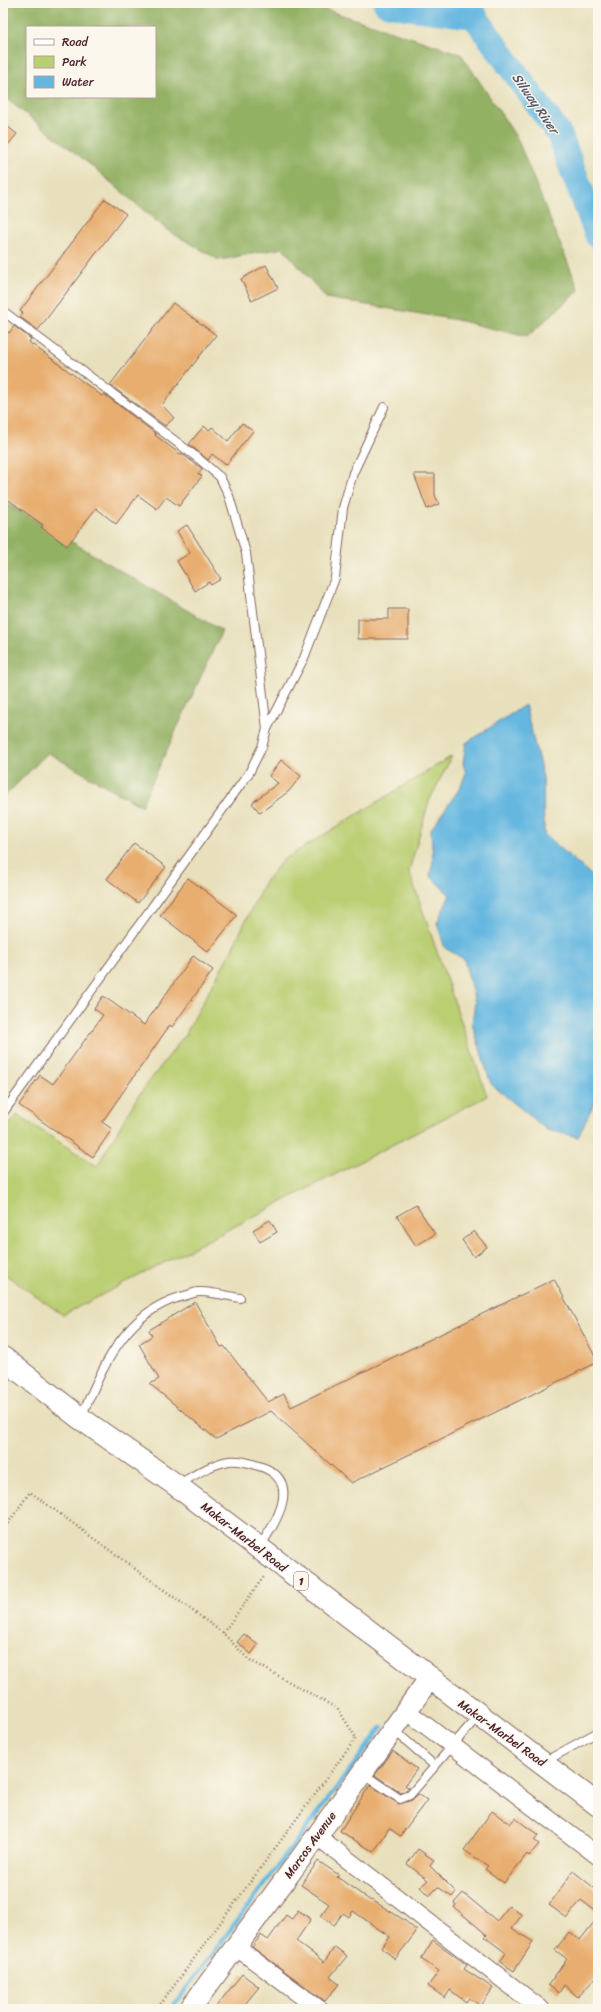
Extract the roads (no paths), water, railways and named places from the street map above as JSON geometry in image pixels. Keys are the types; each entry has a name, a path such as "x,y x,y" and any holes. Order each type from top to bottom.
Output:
{"main road":[{"name":"Makar-Marbel Road","path":"3,1358 80,1418 176,1485 429,1679 544,1763 598,1805"}],"street":[{"name":"Marcos Avenue","path":"190,2009 317,1836 429,1679"},
{"path":"416,1718 598,1856"},
{"path":"317,1836 542,2009"},
{"path":"236,1947 319,2009"}],"lane":[{"path":"3,311 199,459 220,477 229,496 246,553 267,729"},
{"path":"3,1113 249,773 262,747 267,729 304,658 335,578 343,508 353,473 384,407"},
{"path":"80,1418 110,1354 123,1335 142,1316 166,1301 198,1292 240,1298"},
{"path":"176,1485 212,1466 230,1461 249,1463 269,1469 281,1482 284,1499 267,1555"},
{"path":"361,1773 400,1799 410,1795 479,1715"},
{"path":"393,1730 435,1766"},
{"path":"544,1763 598,1732"}],"water":[{"path":"525,705 543,778 544,834 598,881 598,1099 593,1105 578,1137 547,1130 491,1084 472,1023 475,1002 464,959 445,948 437,923 450,895 430,876 433,862 431,829 460,788 466,773 463,763 466,743"}],"waterway":[{"path":"386,3 475,16"},
{"name":"Silway River","path":"465,3 559,134 598,236"},
{"path":"171,2009 382,1727"}]}
